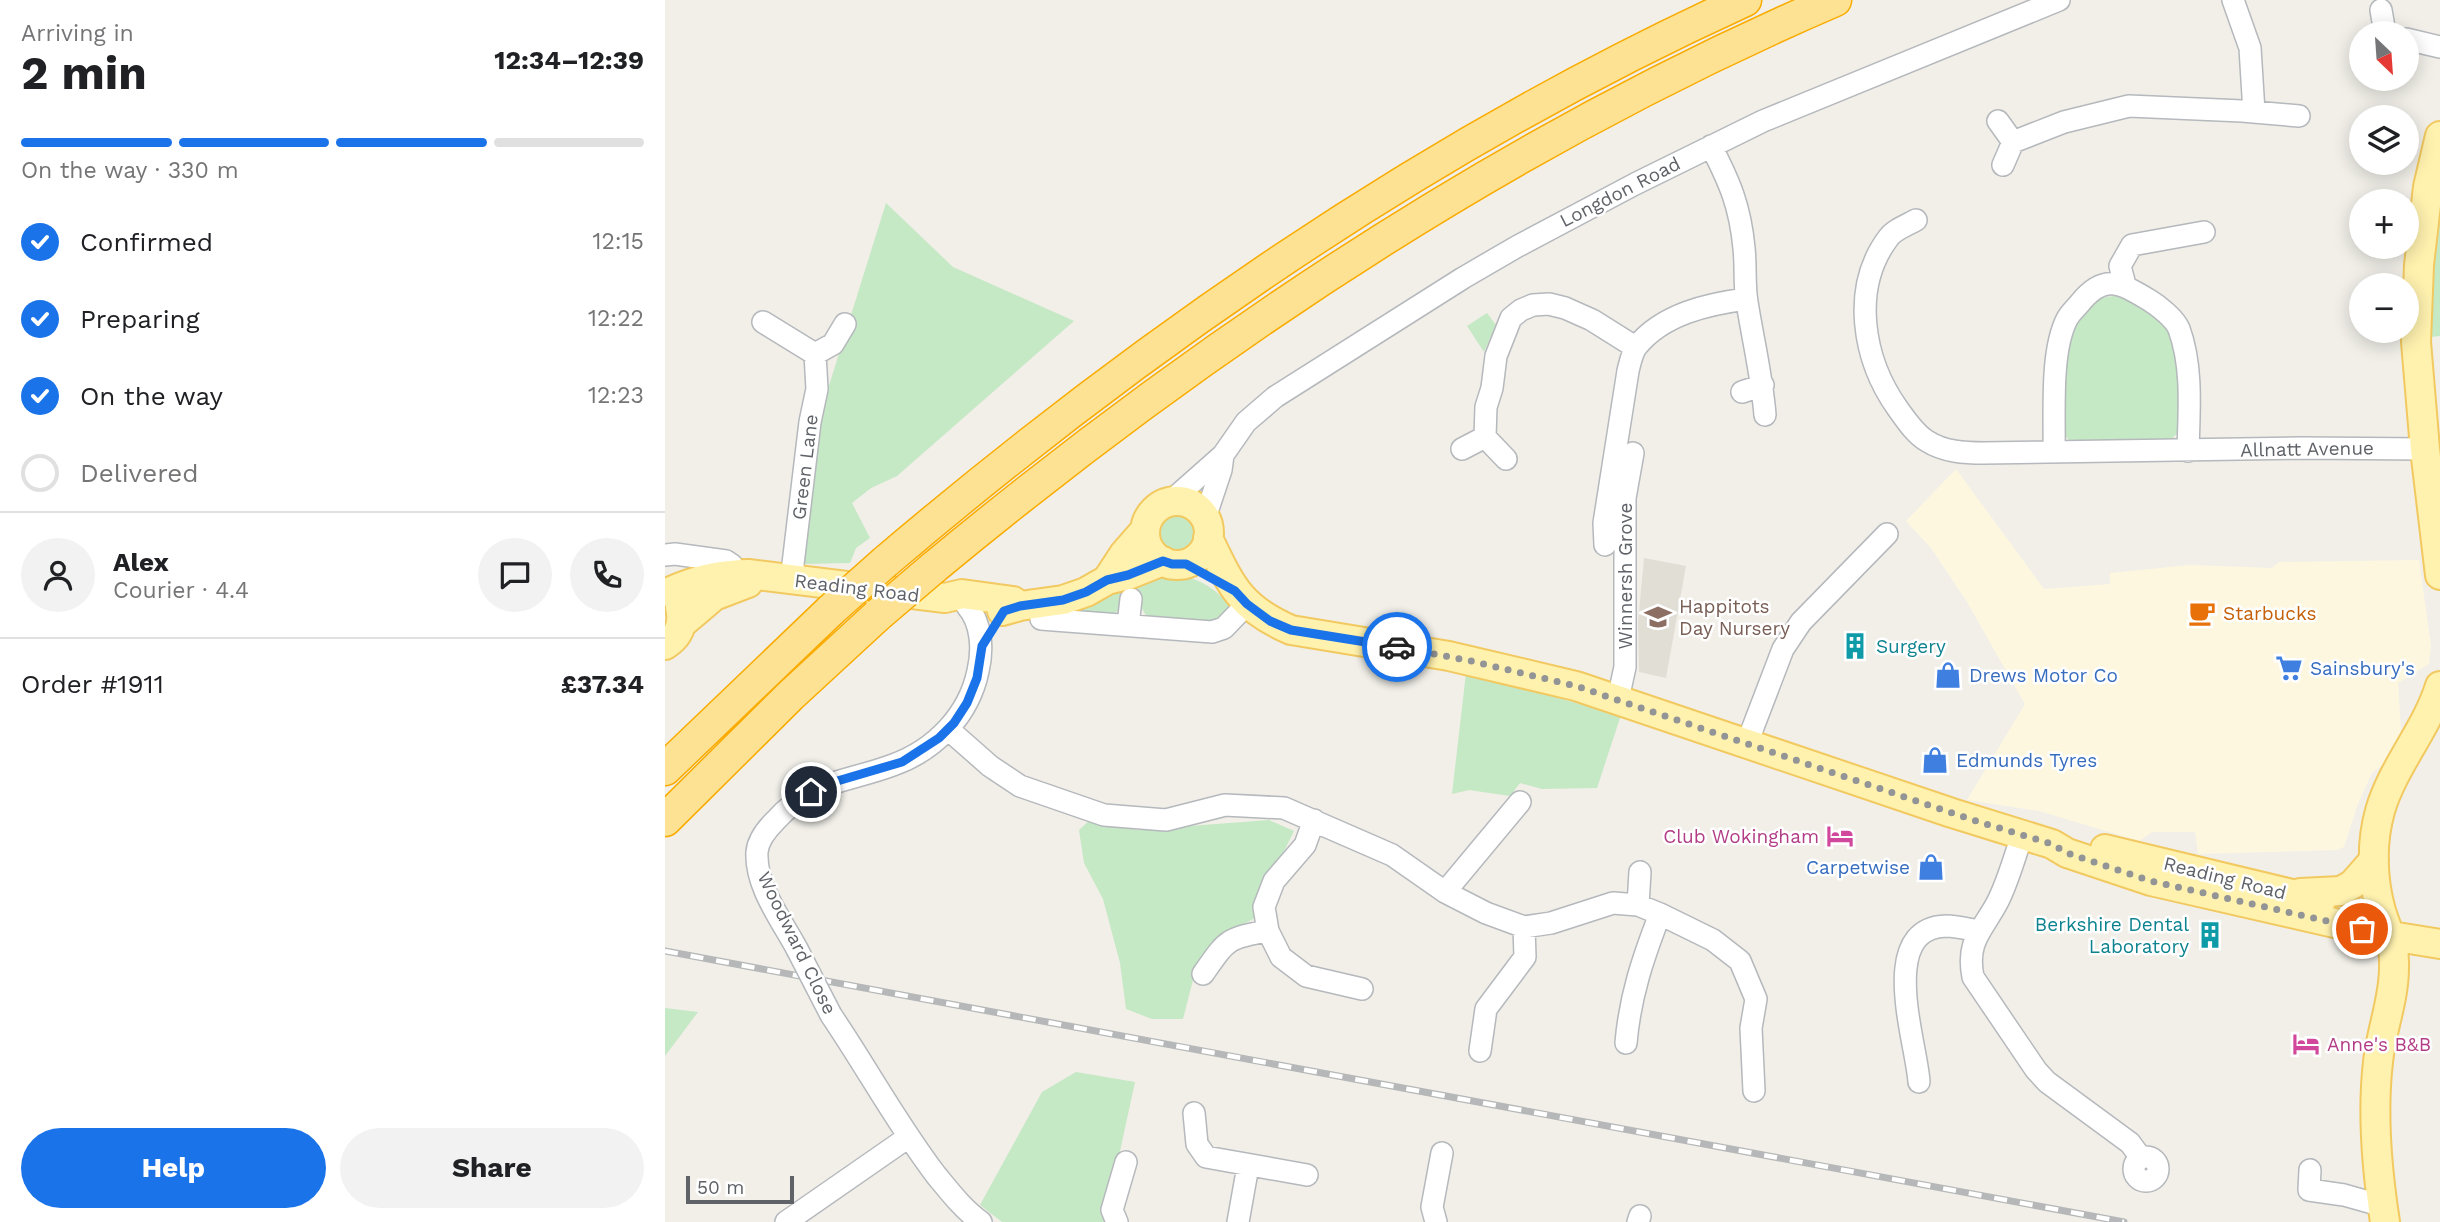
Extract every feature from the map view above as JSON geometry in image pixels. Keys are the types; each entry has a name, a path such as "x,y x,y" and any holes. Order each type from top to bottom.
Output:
{"highway":[{"path":"665,769 885,562 982,481 1168,339 1325,232 1471,143 1600,72 1745,0"},
{"path":"665,820 790,696 879,614 1030,487 1224,343 1371,246 1567,132 1665,80 1835,0"}],"main road":[{"path":"2440,136 2428,187 2419,265 2416,329 2425,449 2440,575"},
{"path":"1171,501 1191,504 1207,528 1201,554 1174,562 1149,548 1145,530 1152,513 1171,501"},
{"name":"Reading Road","path":"1207,528 1241,598"},
{"name":"Reading Road","path":"1107,580 1124,554 1145,530"},
{"name":"Reading Road","path":"667,591 718,575 731,568 781,578 956,602 962,594 1013,601 1022,612 1086,592 1107,580 1174,562 1241,598 1270,621 1291,630 1471,661 1576,686 1750,737 2151,881 2390,922 2440,926"},
{"name":"Reading Road","path":"673,635 713,596 730,588 781,578"},
{"path":"667,591 680,606 673,635"},
{"path":"2390,922 2377,894 2374,841 2381,809 2392,779 2429,715 2440,686"},
{"path":"2384,1214 2375,1093 2378,1059 2393,985 2390,922 2391,841 2411,746"},
{"name":"Reading Road","path":"2052,844 2072,842 2092,845 2291,894 2390,922 2440,946"},
{"path":"2291,894 2341,891 2353,884 2374,860"},
{"path":"2393,985 2397,984 2421,957 2440,946"}],"street":[{"name":"Longdon Road","path":"1171,501 1223,455 1257,411 1300,380 1518,246 1711,146 1831,92 2059,0"},
{"path":"2233,0 2250,48 2254,112"},
{"path":"2381,10 2383,21"},
{"path":"2419,42 2440,47"},
{"path":"2003,164 2013,142 2064,122 2129,106 2299,116"},
{"path":"1998,121 2013,142"},
{"path":"1711,146 1734,192 1744,247 1746,299 1763,385 1765,415"},
{"name":"Allnatt Avenue","path":"1916,220 1886,232 1868,277 1865,321 1870,353 1886,392 1906,421 1926,441 1958,453 2425,449"},
{"path":"2125,285 2120,266 2132,245 2204,232"},
{"path":"2054,451 2056,359 2067,320 2091,289 2107,284 2125,285 2156,304 2178,326 2185,355 2189,393 2188,451"},
{"path":"1605,545 1604,523 1628,371 1635,347 1655,330 1679,316 1714,303 1746,299"},
{"path":"1506,459 1485,437 1486,407 1492,388 1496,356 1511,317 1521,310 1541,305 1565,308 1592,320 1635,347"},
{"path":"763,322 815,354 833,344 845,324"},
{"name":"Green Lane","path":"781,578 793,565 805,461 817,389 815,354"},
{"path":"1742,392 1763,385"},
{"path":"1462,449 1485,437"},
{"name":"Winnersh Grove","path":"1618,699 1625,667 1626,642 1625,498 1633,453"},
{"name":"Longdon Road","path":"1207,528 1223,455"},
{"path":"1750,737 1783,649 1801,622 1887,534"},
{"path":"665,555 731,568"},
{"name":"Reading Road","path":"1022,612 1128,625 1218,631 1230,623 1241,598"},
{"path":"1128,625 1131,599"},
{"name":"Woodward Close","path":"956,602 973,613 982,646 972,691 949,729 902,762 834,782 811,792 788,807 763,836 757,850 761,877 831,1015 907,1138 958,1203 981,1222"},
{"name":"Woodward Close","path":"982,646 1022,612"},
{"path":"949,729 990,766 1020,786 1104,815 1166,820 1225,805 1284,808 1392,855 1445,892 1486,913 1524,927 1551,923 1613,903 1637,905 1660,914 1713,940 1740,961 1756,999 1751,1028 1753,1091"},
{"path":"1445,892 1520,802"},
{"path":"1314,820 1305,845 1274,881 1264,907 1268,931 1281,957 1306,976 1362,989"},
{"path":"2022,836 1998,902 1978,931 1971,965 1973,977 2047,1082 2130,1143 2141,1158"},
{"path":"1637,905 1640,872"},
{"path":"1626,1043 1638,971 1660,914"},
{"path":"1920,1082 1919,1062 1912,1039 1905,989 1906,968 1913,943 1928,930 1945,926 1978,931"},
{"path":"1480,1051 1486,1009 1525,957 1524,927"},
{"path":"1203,974 1224,944 1237,936 1268,931"},
{"path":"1194,1113 1197,1144 1206,1157 1307,1175"},
{"path":"786,1222 907,1138"},
{"path":"1436,1222 1432,1207 1442,1153"},
{"path":"1117,1222 1112,1210 1126,1161"},
{"path":"1238,1222 1248,1166"},
{"path":"2310,1170 2309,1190 2344,1195 2384,1214"}],"shaded area":[{"path":"1956,469 2044,589 2110,584 2110,573 2190,565 2272,568 2279,562 2419,560 2431,646 2429,664 2398,683 2401,731 2385,763 2372,773 2358,804 2344,847 2336,850 2198,854 2195,832 2152,832 2139,841 2039,811 1967,800 2025,704 1967,602 1931,548 1906,521"},
{"name":"Happitots Day Nursery","path":"1644,558 1686,566 1666,678 1639,672 1638,622"}],"green space":[{"path":"2440,182 2440,336 2430,337"},
{"path":"886,203 953,267 1074,321 897,476 871,488 852,503 870,538 856,548 850,563 804,564 822,408"},
{"path":"2123,295 2157,318 2171,337 2179,378 2180,430 2164,447 2073,446 2060,426 2058,410 2061,377 2069,343 2082,314 2091,304 2102,298"},
{"path":"1487,313 1496,325 1484,352 1467,326"},
{"path":"1177,510 1192,517 1199,532 1192,547 1177,554 1162,547 1155,532 1162,517"},
{"path":"1167,573 1203,583 1225,600 1230,608 1223,623 1147,617 1137,600 1109,616 1051,615 1135,580"},
{"path":"1466,673 1621,715 1597,788 1542,789 1520,783 1510,796 1469,790 1452,794"},
{"path":"1091,819 1137,830 1269,820 1294,831 1258,904 1259,916 1221,936 1195,972 1183,1019 1152,1019 1126,1009 1120,963 1103,899 1084,863 1079,830"},
{"path":"665,1008 698,1012 665,1056"},
{"path":"1076,1072 1135,1082 1107,1211 1110,1222 1002,1222 980,1205 1042,1092"}],"railway":[{"path":"665,951 2124,1222"}],"way so far":[{"path":"1397,647 1576,686 1973,820 2052,844 2067,853 2151,881 2362,929"}],"place":[{"name":"Starbucks","path":"2202,613"},
{"name":"Happitots Day Nursery","path":"1658,617"},
{"name":"Surgery","path":"1855,646"},
{"name":"Sainsbury's","path":"2289,668"},
{"name":"Drews Motor Co","path":"1948,675"},
{"name":"Edmunds Tyres","path":"1935,760"},
{"name":"Club Wokingham","path":"1840,836"},
{"name":"Carpetwise","path":"1931,867"},
{"name":"Berkshire Dental Laboratory","path":"2210,935"},
{"name":"Anne's B&B","path":"2306,1044"}],"route":[{"path":"811,792 846,778 902,762 939,738 954,723 967,703 977,678 982,646 1004,611 1063,600 1086,592 1107,580 1163,561 1186,564 1235,591 1270,621 1291,630 1397,647"}]}
